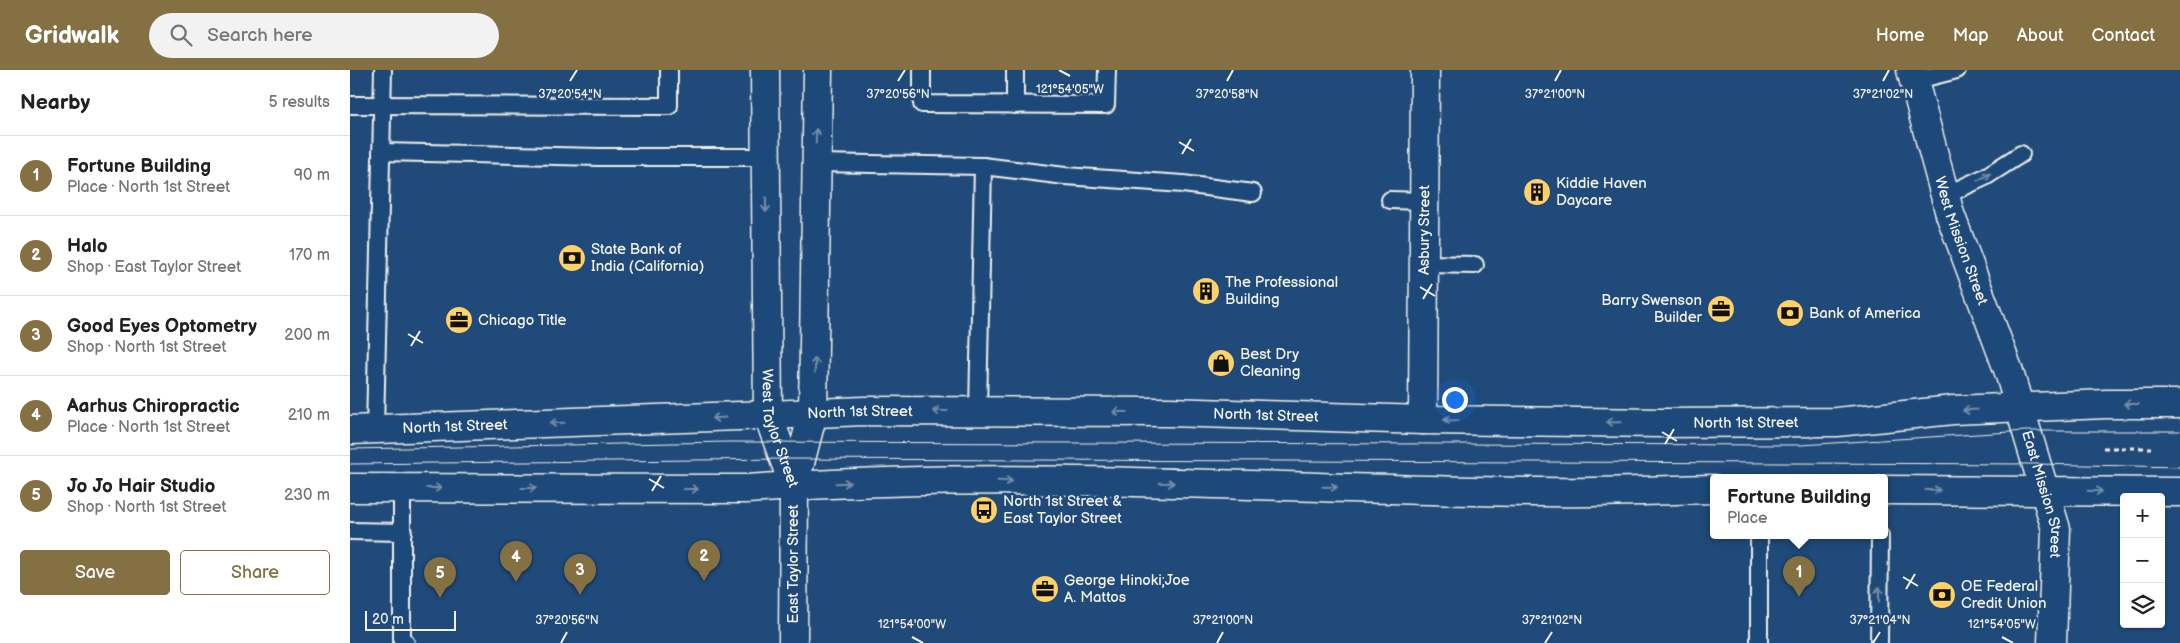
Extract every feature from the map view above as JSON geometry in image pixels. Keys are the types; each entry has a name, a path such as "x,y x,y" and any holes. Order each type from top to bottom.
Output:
{"main road":[{"name":"West Taylor Street","path":"765,70 768,415 794,486"},
{"name":"West Taylor Street","path":"794,486 813,413 818,70"},
{"name":"Asbury Street","path":"1423,420 1425,70"},
{"name":"West Mission Street","path":"1912,76 1944,196 2009,372 2019,407"},
{"name":"North 1st Street","path":"362,430 864,411 1169,412 1423,420 1837,422 1953,410 2180,404"},
{"name":"East Mission Street","path":"2019,407 2056,529 2052,643"},
{"path":"350,488 746,489 845,483 998,481 1544,492 1710,489"},
{"name":"East Taylor Street","path":"792,643 794,486"},
{"path":"1888,490 2180,492"}],"lane":[{"path":"362,430 381,152 383,70"},
{"path":"350,105 668,106 669,70"},
{"path":"922,70 922,104 1106,106 1107,70"},
{"path":"1015,70 1015,105"},
{"path":"1912,76 1957,70"},
{"path":"381,152 638,157 766,157"},
{"path":"1944,196 1985,177 2021,154"},
{"path":"816,163 982,166 1065,176 1183,184 1253,193"},
{"path":"978,411 982,166"},
{"path":"1390,200 1424,201"},
{"path":"1424,264 1475,265"},
{"path":"402,488 402,641 406,643"},
{"path":"350,531 403,532"},
{"path":"1759,539 1759,643"},
{"path":"1878,643 1880,539"}],"path":[{"path":"2103,448 2151,448"}],"tram line":[{"path":"350,449 728,442 1801,445 2026,431 2180,431"},
{"path":"350,464 784,459 2036,464 2180,467"}],"place":[{"name":"Kiddie Haven Daycare","path":"1537,192"},
{"name":"State Bank of India (California)","path":"572,258"},
{"name":"The Professional Building","path":"1206,291"},
{"name":"Barry Swenson Builder","path":"1721,309"},
{"name":"Bank of America","path":"1790,313"},
{"name":"Chicago Title","path":"459,320"},
{"name":"Best Dry Cleaning","path":"1221,363"},
{"name":"North 1st Street & East Taylor Street","path":"984,510"},
{"name":"Halo","path":"704,581"},
{"name":"Aarhus Chiropractic","path":"516,582"},
{"name":"George Hinoki;Joe A. Mattos","path":"1045,589"},
{"name":"Good Eyes Optometry","path":"580,595"},
{"name":"OE Federal Credit Union","path":"1942,595"},
{"name":"Fortune Building","path":"1799,597"},
{"name":"Jo Jo Hair Studio","path":"440,598"}]}
